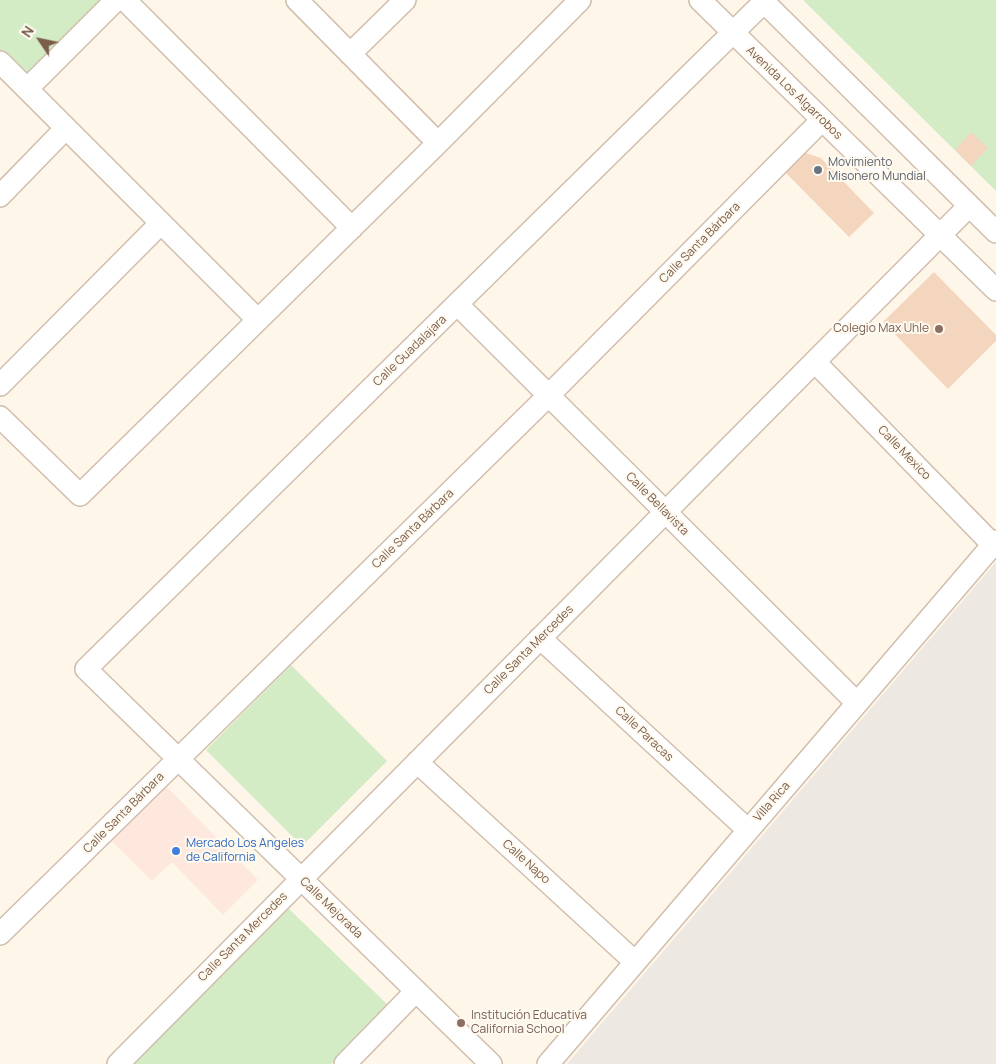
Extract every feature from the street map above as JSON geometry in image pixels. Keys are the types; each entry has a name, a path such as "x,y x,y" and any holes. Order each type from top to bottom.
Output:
{"street":[{"path":"27,89 116,0"},
{"path":"125,0 352,228"},
{"path":"297,0 438,143"},
{"path":"350,54 405,0"},
{"path":"0,417 80,495 438,143 580,0"},
{"name":"Avenida Los Algarrobos","path":"700,0 996,290"},
{"path":"763,1 969,206 995,229"},
{"name":"Calle Guadalajara","path":"86,669 733,33 763,1"},
{"path":"0,62 258,320"},
{"name":"Calle Santa Bárbara","path":"0,934 548,396 822,120"},
{"path":"0,196 66,128"},
{"name":"Calle Santa Mercedes","path":"118,1064 969,206"},
{"path":"0,385 161,223"},
{"name":"Calle Bellavista","path":"457,304 857,703"},
{"name":"Calle Mexico","path":"815,362 994,543"},
{"name":"Villa Rica","path":"548,1064 994,543"},
{"name":"Calle Paracas","path":"540,638 748,830"},
{"name":"Calle Mejorada","path":"86,669 491,1064"},
{"name":"Calle Napo","path":"417,762 635,962"},
{"path":"345,1064 416,991"}],"shaded area":[{"path":"996,562 996,1064 567,1064"},
{"name":"Mercado Los Angeles de California","path":"166,786 258,880 223,915 172,862 152,881 111,840"}],"green space":[{"path":"0,0 101,0 24,76 0,50"},
{"path":"803,0 996,0 996,191"},
{"path":"291,665 387,761 302,846 206,750"},
{"path":"287,907 388,1005 331,1064 134,1064"}],"building":[{"path":"971,132 988,148 971,166 955,150"},
{"path":"803,152 821,158 874,213 849,237 784,171"},
{"name":"Colegio Max Uhle","path":"934,272 996,335 996,341 948,389 883,322"}],"place":[{"name":"Movimiento Misonero Mundial","path":"818,170"},
{"name":"Colegio Max Uhle","path":"939,329"},
{"name":"Mercado Los Angeles de California","path":"176,851"},
{"name":"Institución Educativa California School","path":"461,1023"}]}
